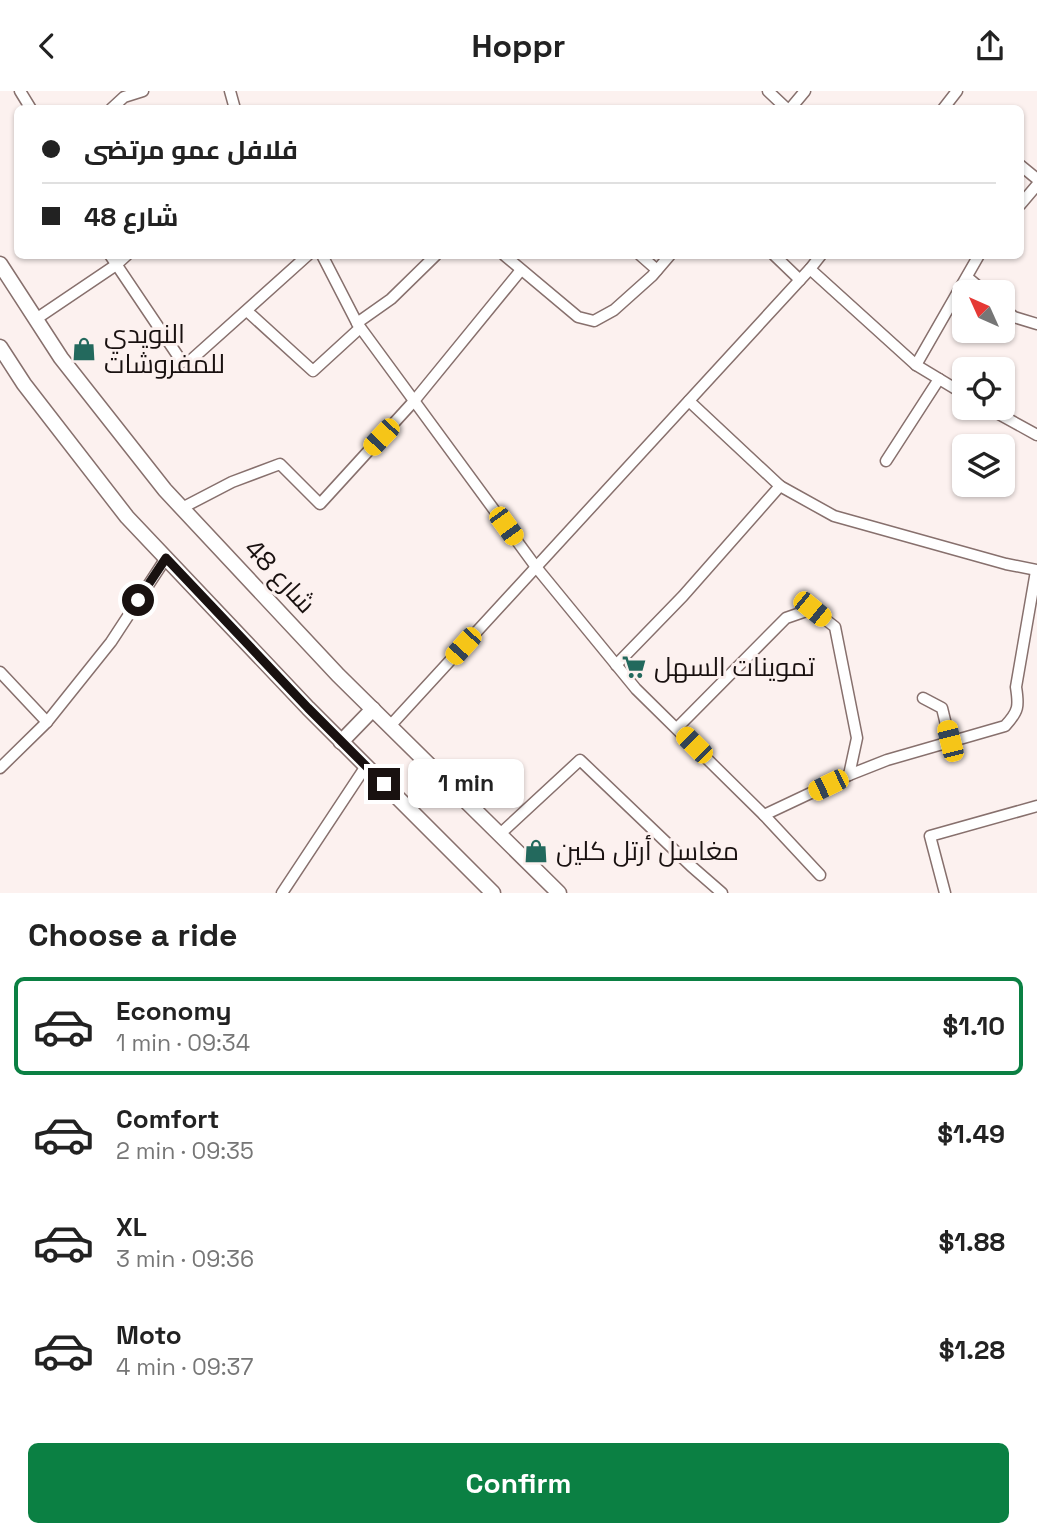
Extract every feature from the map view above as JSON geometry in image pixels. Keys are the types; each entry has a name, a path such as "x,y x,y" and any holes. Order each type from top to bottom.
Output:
{"main road":[{"name":"شارع 48","path":"0,264 61,358 165,490 338,675 559,893"},
{"path":"0,347 24,384 127,517 341,742 493,893"},
{"path":"341,742 373,709"}],"street":[{"path":"115,105 124,97 143,91"},
{"path":"768,91 784,105"},
{"path":"792,105 804,91"},
{"path":"1024,200 1037,185"},
{"path":"36,319 113,260 182,362 191,360 304,259"},
{"path":"324,259 358,325 536,567 636,689 764,815 820,875"},
{"path":"247,311 313,371 358,325 391,299 432,259"},
{"path":"509,259 578,317 594,321 614,310 667,259"},
{"path":"645,259 657,270"},
{"path":"778,259 800,280"},
{"path":"390,726 818,259"},
{"path":"916,365 977,259"},
{"path":"810,269 916,365 952,387"},
{"path":"182,507 232,482 280,464 320,504 414,401 521,270"},
{"path":"967,277 971,280"},
{"path":"1015,317 1037,324"},
{"path":"886,461 939,379"},
{"path":"689,401 780,486 834,516 1036,571 1016,687 1017,713 1005,726 887,760 764,815"},
{"path":"1008,420 1037,435"},
{"path":"616,665 683,596 780,486"},
{"path":"0,768 47,722 111,642 166,558"},
{"path":"677,728 786,618 812,609 835,627 857,738 849,775"},
{"path":"0,672 47,722"},
{"path":"923,698 942,708 950,741"},
{"path":"500,834 580,760 722,893"},
{"path":"282,893 366,766"},
{"path":"945,893 930,836 1037,806"}],"place":[{"name":"النويدي للمفروشات","path":"84,349"},
{"name":"تموينات السهل","path":"634,667"},
{"name":"مغاسل أرتل كلين","path":"536,851"}],"route":[{"path":"138,600 166,558 384,784"}]}
